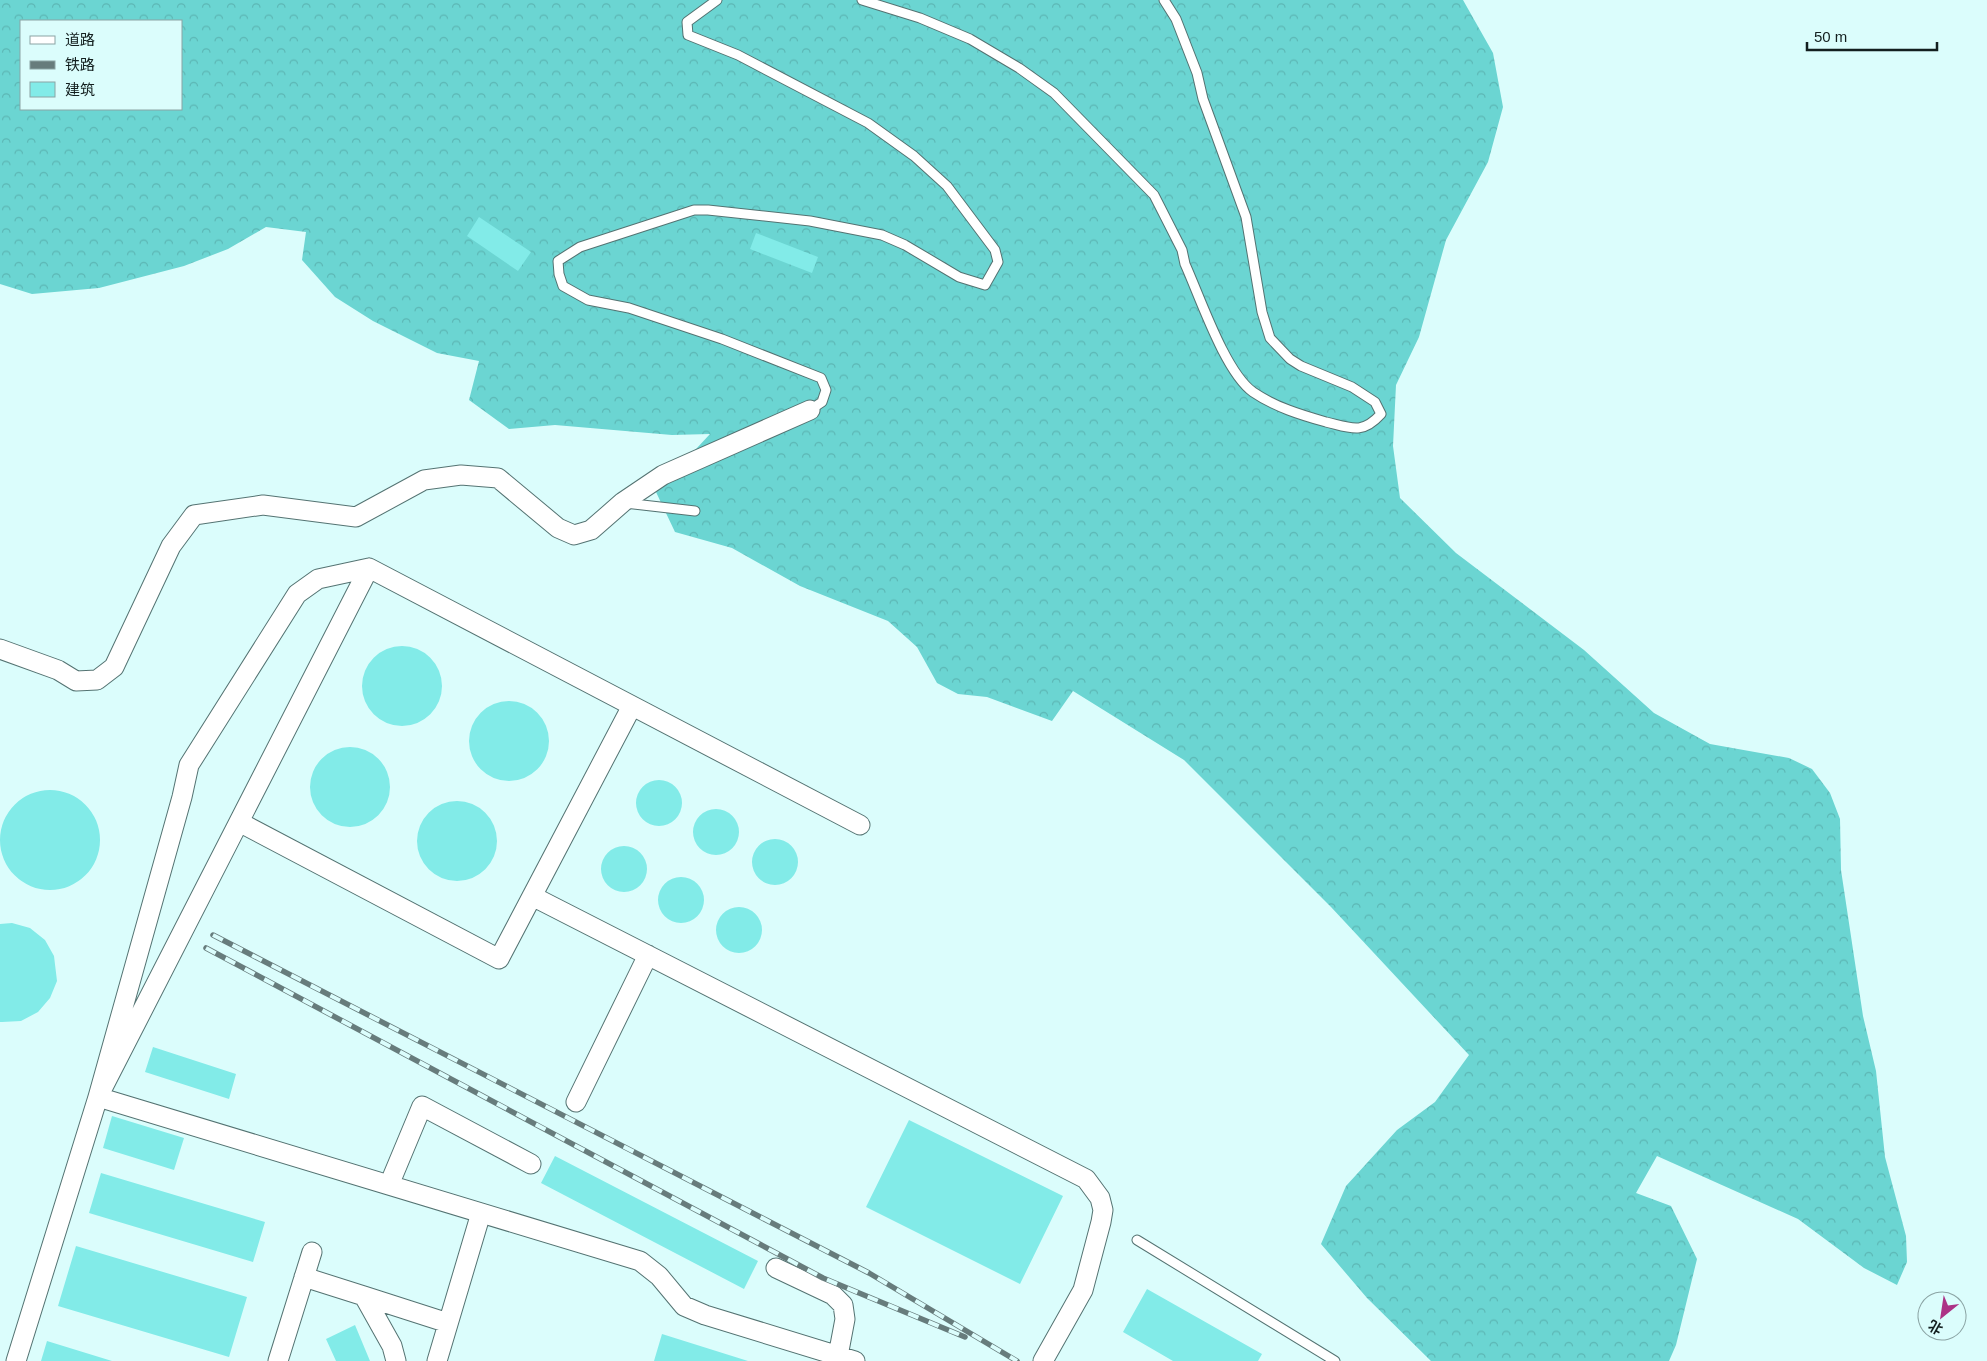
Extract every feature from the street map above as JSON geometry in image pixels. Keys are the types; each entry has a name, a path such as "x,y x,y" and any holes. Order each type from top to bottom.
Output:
{"street":[{"path":"0,649 58,670 76,681 92,681 106,675 114,667 170,546 194,515 263,505 356,517 424,480 461,475 498,478 558,528 574,535 591,530 623,502 663,475 810,410"},
{"path":"98,1097 369,568"},
{"path":"16,1361 98,1097 182,798 189,765 297,594 318,579 369,568 860,825"},
{"path":"239,822 498,959 632,706"},
{"path":"532,896 1086,1179 1100,1198 1103,1210 1101,1222 1083,1290 1043,1361"},
{"path":"576,1102 648,955"},
{"path":"98,1097 640,1261 659,1276 684,1306 705,1315 846,1358 846,1319 843,1305 833,1295 776,1268"},
{"path":"389,1185 422,1106 531,1164"},
{"path":"437,1361 481,1213"},
{"path":"278,1361 312,1252"},
{"path":"304,1277 448,1323"},
{"path":"364,1296 392,1346 396,1361"}],"lane":[{"path":"717,0 687,22 688,35 738,55 868,123 914,156 947,186 995,250 998,262 985,285 960,277 905,245 882,235 810,221 694,210 580,247 558,262 563,286 588,300 629,308 712,336 821,378 826,390 822,402 810,410"},
{"path":"862,0 920,18 970,39 1019,68 1054,93 1154,195 1182,250 1185,264 1227,359 1242,382 1252,391 1276,405 1303,416 1358,430 1372,424 1381,414 1374,402 1352,387 1301,366 1290,359 1270,338 1262,312 1246,217 1203,99 1197,73 1176,19 1164,0"},
{"path":"623,502 695,511"},
{"path":"1137,1240 1335,1361"}],"green space":[{"path":"0,0 1463,0 1493,53 1503,107 1488,162 1446,240 1419,337 1396,385 1393,446 1400,498 1456,553 1584,650 1654,713 1710,744 1789,758 1812,769 1830,793 1840,819 1841,870 1863,1016 1876,1071 1885,1157 1906,1236 1907,1262 1897,1285 1864,1268 1798,1219 1657,1156 1636,1193 1671,1206 1697,1259 1676,1345 1669,1361 1431,1361 1367,1298 1321,1244 1346,1186 1397,1130 1435,1102 1469,1055 1331,907 1184,760 1073,691 1052,721 987,697 958,694 937,683 917,647 888,621 800,586 732,548 675,532 656,492 710,434 672,435 555,425 509,429 469,400 479,361 437,353 373,321 335,297 302,260 306,232 266,227 228,249 184,266 99,288 32,294 0,284"}],"building":[{"path":"479,217 531,252 518,271 467,236"},
{"path":"756,233 818,257 812,273 750,249"},
{"path":"402,646 417,649 430,658 439,671 442,686 439,701 430,714 417,723 402,726 387,723 374,714 365,701 362,686 365,671 374,658 387,649"},
{"path":"509,701 524,704 537,713 546,726 549,741 546,756 537,769 524,778 509,781 494,778 481,769 472,756 469,741 472,726 481,713 494,704"},
{"path":"350,747 365,750 378,759 387,772 390,787 387,802 378,815 365,824 350,827 335,824 322,815 313,802 310,787 313,772 322,759 335,750"},
{"path":"654,780 664,780 678,790 682,803 678,816 672,822 664,826 654,826 640,816 636,808 636,798 646,784"},
{"path":"50,790 69,794 85,805 96,821 100,840 96,859 85,875 69,886 50,890 31,886 15,875 4,859 0,840 4,821 15,805 31,794"},
{"path":"457,801 472,804 485,813 494,826 497,841 494,856 485,869 472,878 457,881 442,878 429,869 420,856 417,841 420,826 429,813 442,804"},
{"path":"711,809 721,809 735,819 739,832 735,845 729,851 721,855 711,855 697,845 693,837 693,827 703,813"},
{"path":"770,839 780,839 794,849 798,862 794,875 788,881 780,885 770,885 756,875 752,867 752,857 762,843"},
{"path":"619,846 629,846 643,856 647,869 643,882 637,888 629,892 619,892 605,882 601,874 601,864 611,850"},
{"path":"676,877 686,877 700,887 704,900 700,913 694,919 686,923 676,923 662,913 658,905 658,895 668,881"},
{"path":"734,907 744,907 758,917 762,930 758,943 752,949 744,953 734,953 720,943 716,935 716,925 726,911"},
{"path":"12,923 30,928 45,940 54,956 57,981 50,998 38,1012 21,1021 0,1022 0,924"},
{"path":"153,1047 236,1074 229,1099 145,1072"},
{"path":"112,1116 184,1138 174,1170 103,1148"},
{"path":"909,1120 1063,1196 1020,1284 866,1207"},
{"path":"555,1156 758,1261 744,1289 541,1183"},
{"path":"101,1173 265,1222 253,1262 89,1213"},
{"path":"76,1246 247,1297 229,1357 58,1306"},
{"path":"1147,1289 1262,1354 1258,1361 1173,1361 1123,1332"},
{"path":"355,1325 370,1361 336,1361 326,1339"},
{"path":"662,1334 748,1361 654,1361"},
{"path":"47,1341 112,1361 41,1361"}],"railway":[{"path":"213,935 869,1273 1017,1361"},
{"path":"206,948 823,1278 965,1337"}]}
